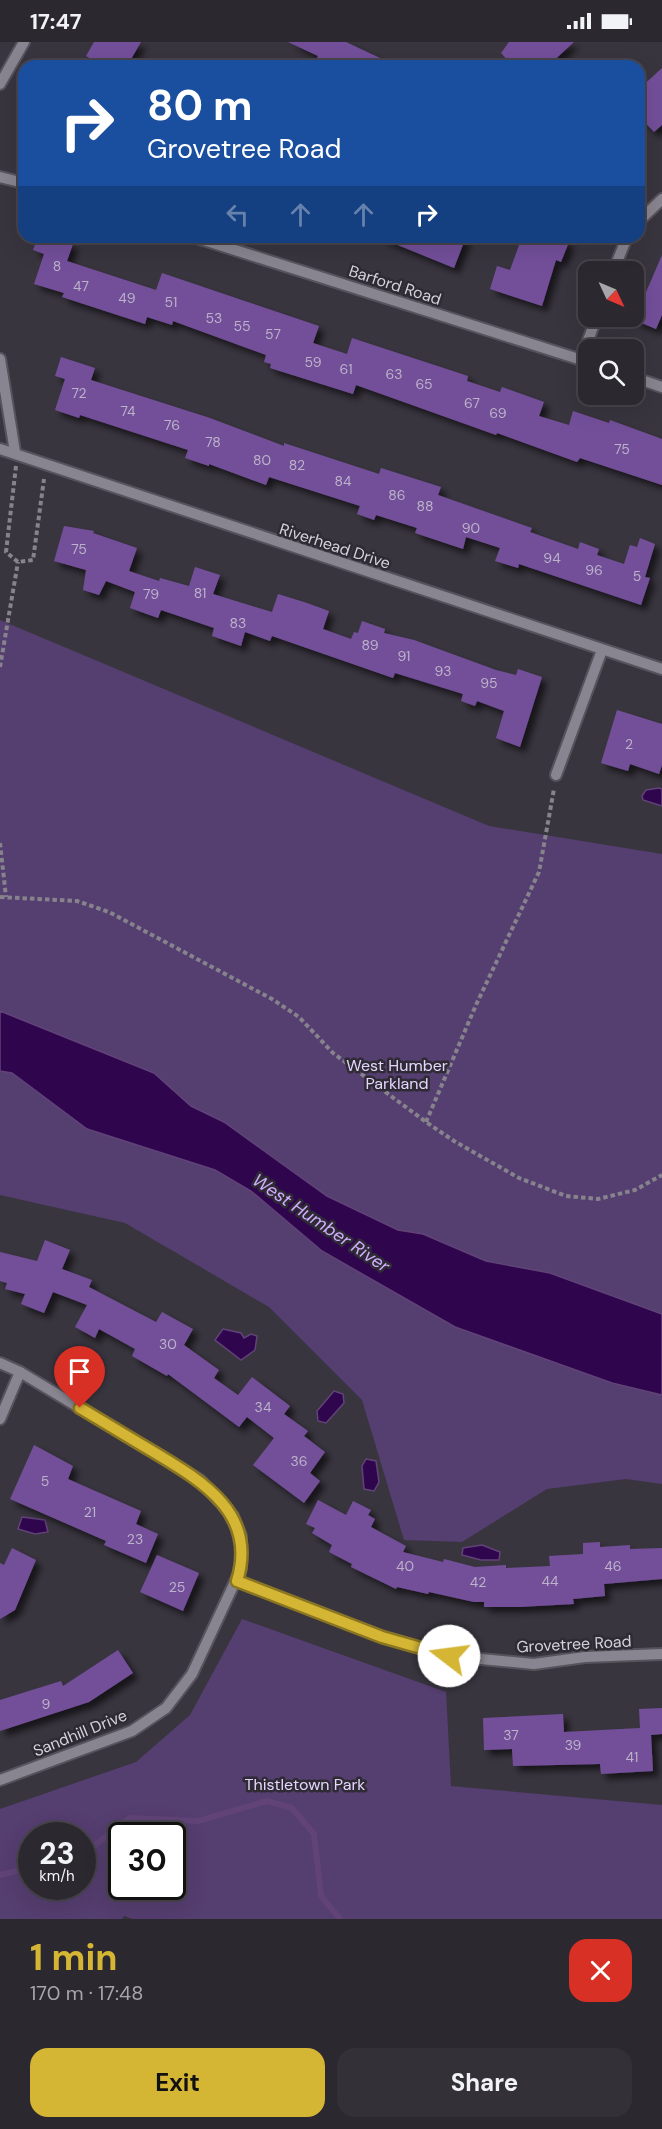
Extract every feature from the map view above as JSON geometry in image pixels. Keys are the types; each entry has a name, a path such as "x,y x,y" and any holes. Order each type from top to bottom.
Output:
{"street":[{"path":"0,84 24,42"},
{"path":"0,177 18,182"},
{"path":"645,215 662,199"},
{"name":"Barford Road","path":"213,243 578,359"},
{"path":"617,261 625,243"},
{"path":"0,359 16,452"},
{"path":"644,381 662,387"},
{"name":"Riverhead Drive","path":"0,449 16,452 602,651 661,667"},
{"path":"556,775 602,651"},
{"path":"0,1363 20,1372 200,1480 233,1516 241,1536 241,1569 237,1581"},
{"path":"0,1419 20,1372"},
{"name":"Grovetree Road","path":"237,1581 382,1637 449,1656 534,1664 585,1658 662,1654"},
{"name":"Sandhill Drive","path":"0,1780 132,1731 166,1708 192,1674 237,1581"}],"path":[{"path":"16,452 6,552 18,562 33,561 47,463"},
{"path":"0,666 18,562"},
{"path":"426,1122 476,1005 539,872 556,775"},
{"path":"0,843 6,897"},
{"path":"0,897 77,901 109,912 262,994 299,1017 333,1053 426,1122 454,1141 519,1178 566,1196 598,1199 635,1190 662,1175"}],"green space":[{"name":"West Humber Parkland","path":"0,620 489,826 662,854 662,1484 626,1479 547,1489 462,1542 404,1540 362,1400 269,1307 125,1223 0,1195"},
{"name":"Thistletown Park","path":"242,1619 446,1692 451,1786 662,1805 662,1919 133,1919 124,1916 122,1919 0,1919 0,1809 136,1762 190,1715"}],"water":[{"path":"662,789 662,806 643,800 642,796 646,790"},
{"name":"West Humber River","path":"0,1011 154,1073 191,1106 224,1122 327,1196 398,1230 423,1234 486,1261 550,1273 662,1314 662,1395 612,1383 455,1327 322,1251 251,1191 215,1170 87,1129 12,1073 0,1071"},
{"path":"223,1329 241,1333 244,1338 251,1334 257,1336 255,1350 241,1360 215,1340"},
{"path":"334,1391 343,1394 344,1403 326,1423 318,1421 317,1411"},
{"path":"366,1459 376,1461 379,1482 374,1491 364,1489 362,1466"},
{"path":"22,1517 45,1520 48,1532 35,1534 18,1529"},
{"path":"482,1545 500,1552 499,1560 481,1560 462,1555 463,1548"}],"building":[{"path":"94,42 141,42 130,60 93,60 86,56"},
{"path":"288,42 346,42 384,60 316,60 318,56"},
{"path":"509,42 574,42 554,60 507,60 501,53"},
{"path":"662,68 662,125 654,132 645,122 645,84"},
{"path":"36,243 70,243 73,244 67,261 156,290 162,273 319,326 313,343 347,354 352,338 468,376 467,381 500,392 502,387 544,402 539,416 569,425 573,411 609,423 610,420 662,439 662,485 580,458 577,462 356,385 353,394 270,368 271,364 264,362 266,355 173,321 172,325 147,317 145,324 62,297 64,293 34,284 44,254 33,250"},
{"path":"393,243 464,243 454,268"},
{"path":"520,243 569,243 561,262 556,260 542,306 490,289 497,266 510,270"},
{"path":"662,255 662,315 656,329 644,324 644,297"},
{"path":"61,357 95,368 91,380 210,418 284,446 284,443 379,474 381,468 441,487 438,495 532,528 530,532 578,549 580,542 599,549 597,555 624,564 630,545 637,547 640,538 655,544 645,577 650,578 641,605 519,564 518,568 495,561 500,548 466,537 463,549 415,533 417,528 376,515 374,520 357,514 360,506 269,477 266,485 209,464 209,466 185,458 188,450 80,415 79,418 55,410 65,379 55,376"},
{"path":"64,526 94,531 93,533 137,548 129,571 159,581 160,578 189,586 195,567 220,575 213,594 272,612 278,594 307,603 329,611 323,629 351,639 354,632 358,633 362,621 385,629 384,633 414,640 496,670 516,675 518,669 542,677 520,747 496,738 504,711 477,701 475,706 461,701 463,694 395,673 393,678 272,636 270,641 245,632 241,646 212,636 214,628 161,610 158,618 130,608 135,592 106,581 99,595 83,590 86,570 54,561"},
{"path":"617,710 662,724 662,765 659,774 630,764 628,771 601,763"},
{"path":"45,1240 70,1250 62,1269 92,1280 89,1287 156,1322 162,1312 193,1329 184,1345 219,1370 214,1378 238,1395 252,1377 290,1406 284,1414 308,1431 304,1436 325,1452 310,1473 320,1481 304,1503 253,1465 274,1438 247,1417 239,1427 168,1374 167,1376 132,1356 135,1349 99,1329 95,1338 75,1327 87,1305 53,1292 44,1313 21,1304 25,1294 5,1289 7,1283 0,1281 0,1252 37,1261"},
{"path":"34,1445 73,1466 68,1479 141,1511 136,1524 158,1534 146,1563 104,1545 106,1541 10,1499"},
{"path":"318,1500 346,1515 353,1501 371,1510 368,1515 375,1519 371,1527 406,1546 403,1552 443,1562 444,1559 475,1567 550,1566 549,1556 583,1554 583,1543 600,1542 600,1547 630,1545 630,1549 662,1548 662,1579 604,1584 605,1596 573,1599 574,1604 519,1607 484,1607 484,1602 397,1587 396,1589 351,1567 352,1564 329,1552 332,1545 312,1533 315,1528 306,1524"},
{"path":"12,1548 36,1560 15,1610 0,1619 0,1563 4,1565"},
{"path":"157,1555 199,1573 183,1611 140,1592"},
{"path":"118,1650 133,1673 89,1702 0,1731 0,1700 61,1681 63,1686"},
{"path":"662,1708 662,1734 651,1735 653,1771 601,1774 600,1764 513,1766 512,1749 484,1750 483,1718 563,1714 564,1732 640,1728 639,1709"}],"waterway":[{"path":"96,1844 130,1818 198,1821 267,1801 292,1808 314,1834 321,1896 340,1919"},
{"path":"0,1875 18,1870"}],"route":[{"path":"80,1408 200,1480 219,1498 233,1516 241,1536 241,1569 237,1581 382,1637 449,1656"}]}
